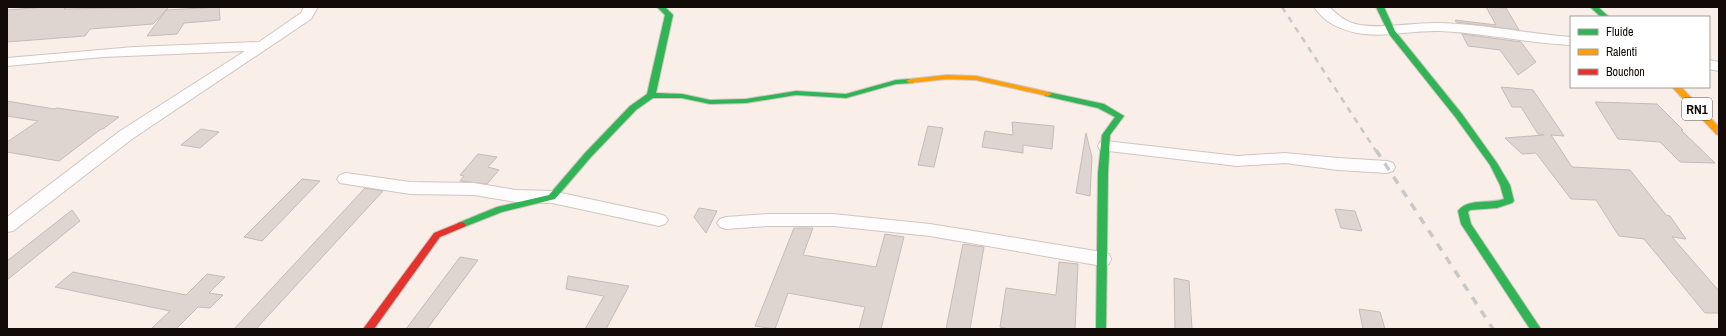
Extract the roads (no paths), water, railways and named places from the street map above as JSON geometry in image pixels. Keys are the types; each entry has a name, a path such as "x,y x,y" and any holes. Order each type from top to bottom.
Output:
{"main road":[{"path":"651,95 669,15 661,7"},
{"path":"1380,7 1392,31 1480,145 1499,173 1509,193 1509,202 1497,205 1468,207 1463,211 1466,224 1536,329"},
{"path":"1594,7 1604,16"},
{"path":"368,329 437,235 500,209 552,197 588,155 633,108 651,95 682,96 710,102 746,101 796,93 846,96 896,82 947,77 976,78 1101,106 1120,116 1106,135 1103,173 1101,329"},
{"name":"RN1","path":"1677,88 1719,132"}],"street":[{"path":"7,226 126,135 306,16 311,7"},
{"path":"1321,7 1338,23 1347,26 1392,31 1439,28 1483,31 1538,39 1570,41"},
{"path":"7,62 55,56 185,48 262,46"},
{"path":"1106,146 1237,161 1285,158 1386,167"},
{"path":"346,179 410,188 474,188 516,196 552,197 659,220"},
{"path":"726,224 768,220 833,220 930,230 1102,259"}],"railway":[{"path":"1282,7 1376,151"},
{"path":"1376,150 1493,329"}]}
